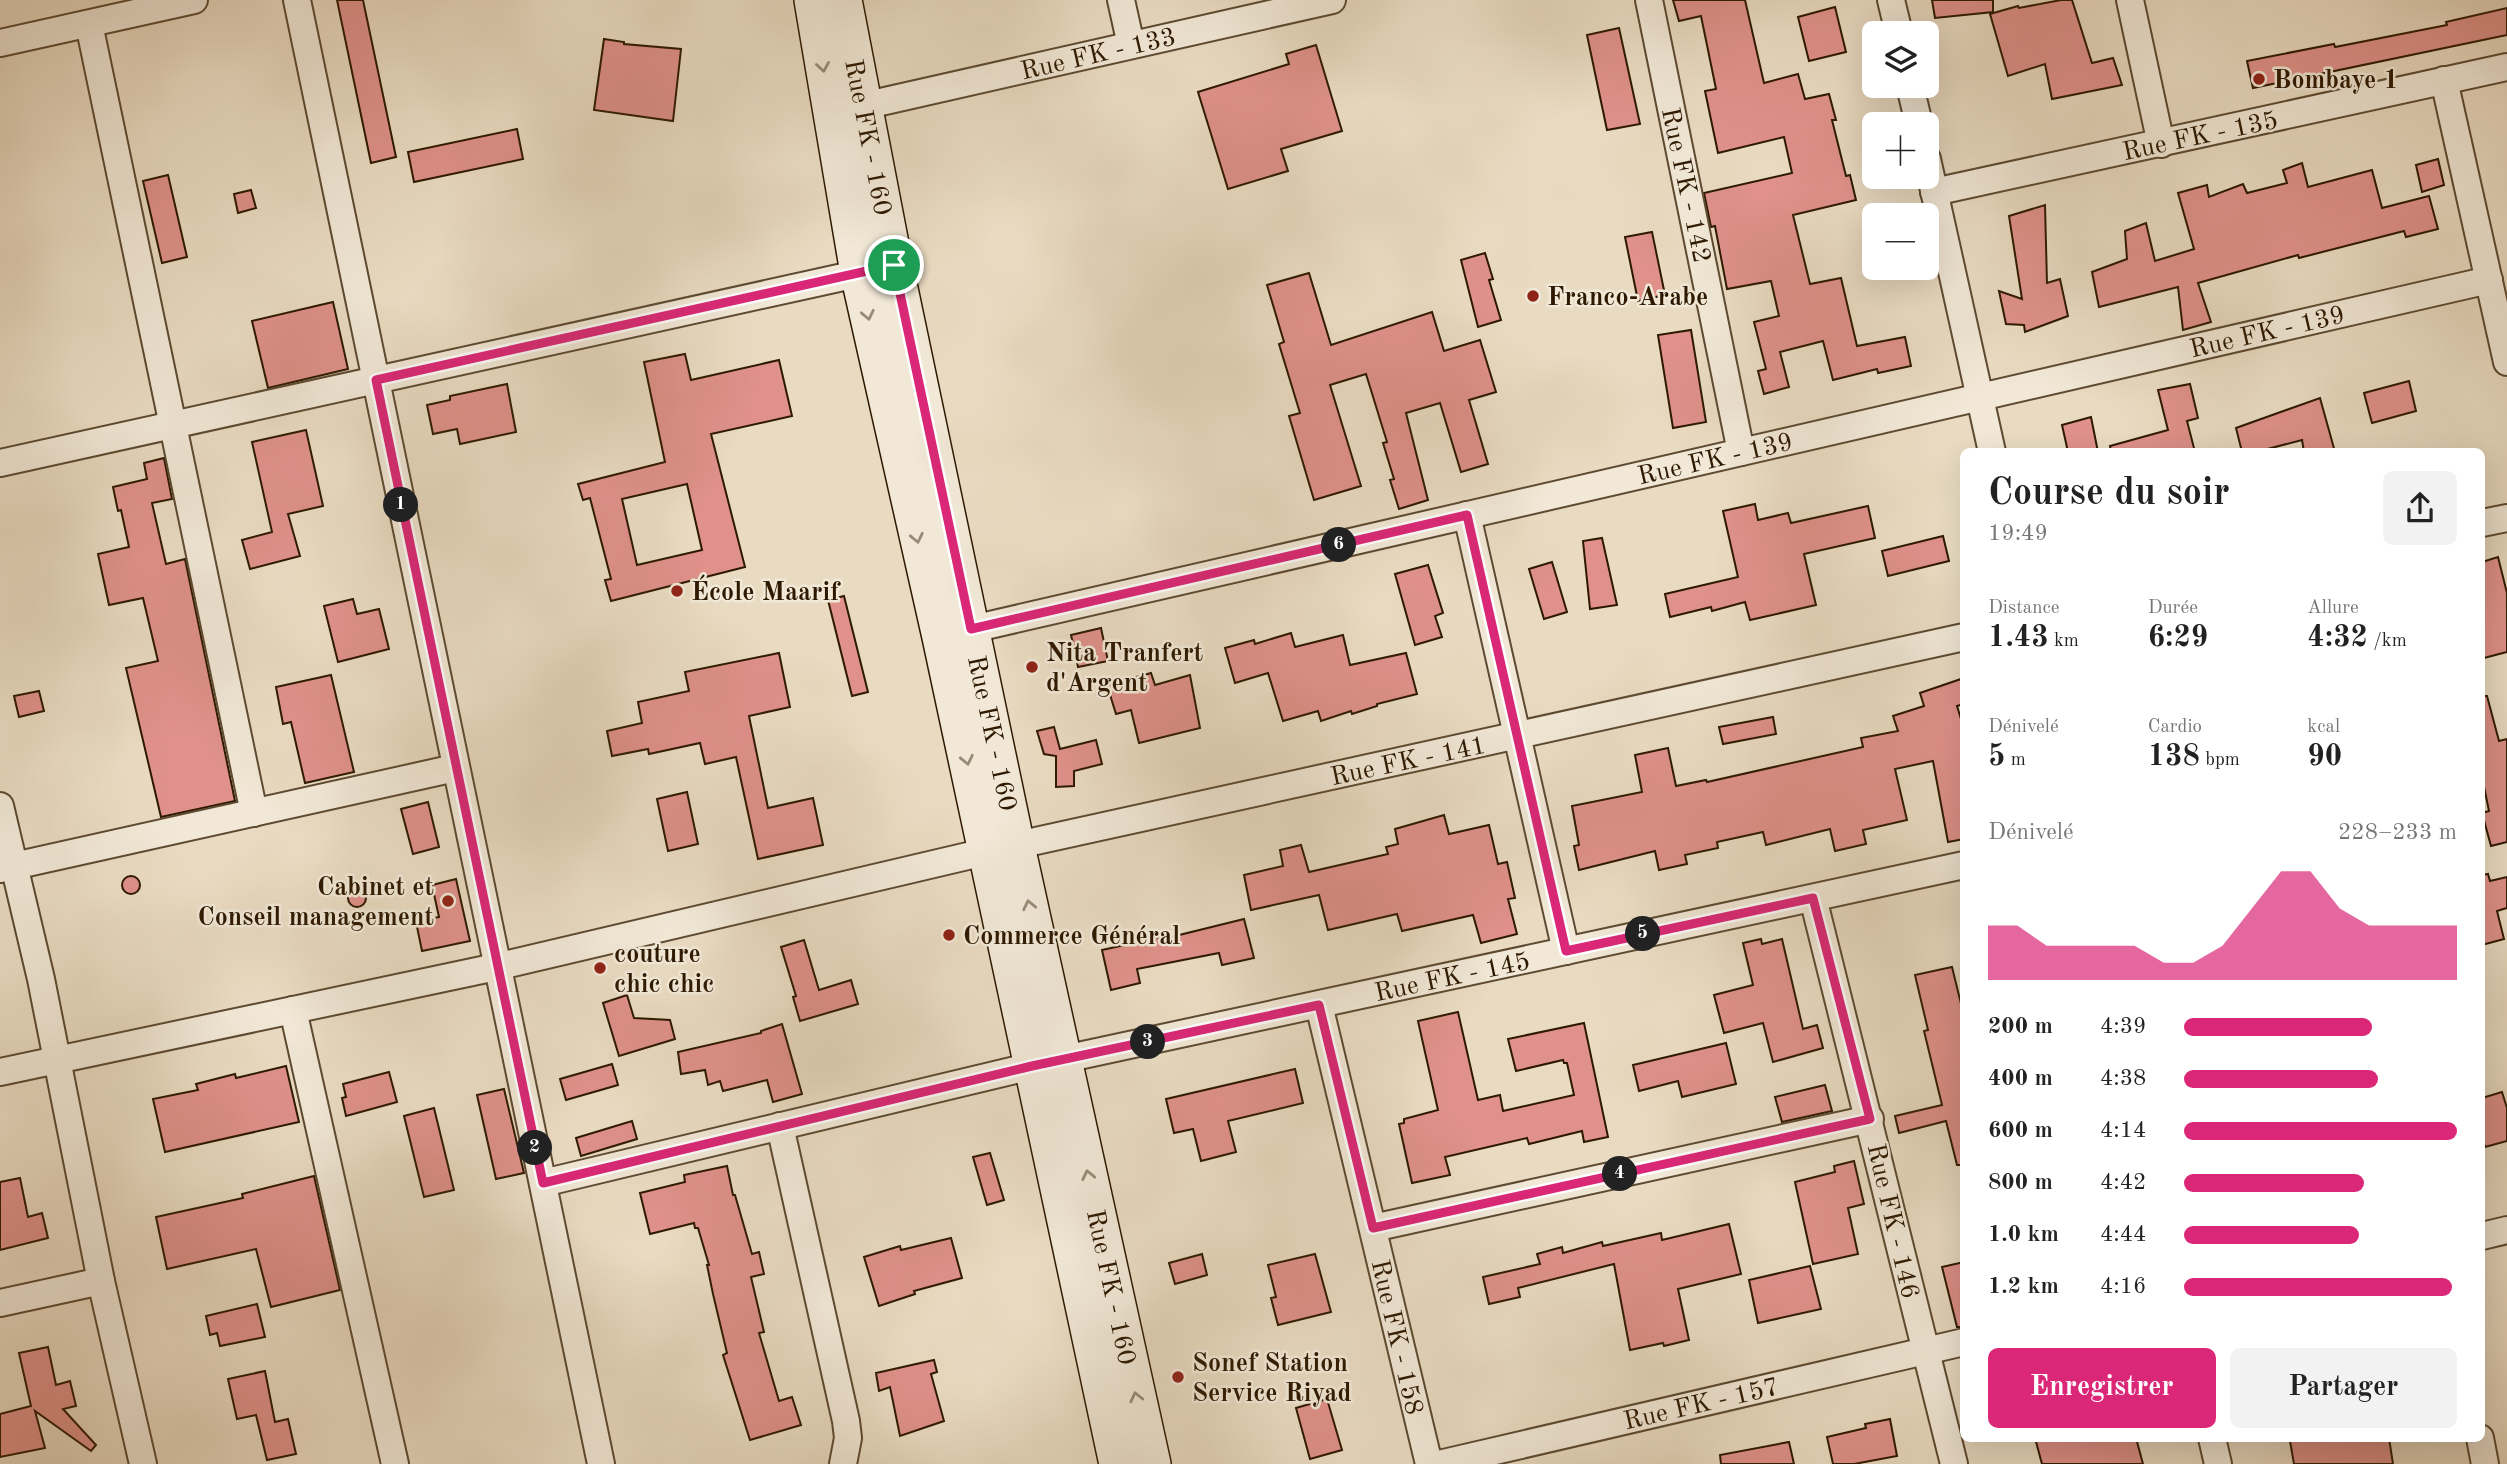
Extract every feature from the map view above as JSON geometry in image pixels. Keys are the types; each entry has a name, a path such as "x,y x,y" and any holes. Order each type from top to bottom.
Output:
{"main road":[{"name":"Rue FK - 160","path":"813,0 859,273 956,633"},
{"name":"Rue FK - 160","path":"843,0 894,265 956,633 1001,850 1048,1063 1152,1464"},
{"name":"Rue FK - 160","path":"1048,1063 1118,1464"}],"street":[{"path":"0,43 194,0"},
{"path":"297,0 601,1464"},
{"path":"1121,0 1131,46"},
{"name":"Rue FK - 133","path":"863,106 1332,0"},
{"name":"Rue FK - 142","path":"1649,0 1741,452"},
{"path":"1891,0 1896,21"},
{"path":"2130,0 2161,144"},
{"path":"89,24 254,813"},
{"name":"Rue FK - 135","path":"1934,192 2507,66"},
{"path":"2444,80 2507,362"},
{"path":"1933,189 1991,448"},
{"path":"0,463 894,265"},
{"name":"Rue FK - 139","path":"956,633 2488,280"},
{"path":"1467,515 1566,951"},
{"path":"2485,522 2507,518"},
{"name":"Rue FK - 141","path":"0,1072 496,967 1001,850 1960,638"},
{"path":"7,868 455,768"},
{"path":"0,806 7,868 41,979 55,1061 101,1281 143,1464"},
{"name":"Rue FK - 145","path":"543,1183 1048,1063 1960,866"},
{"name":"Rue FK - 146","path":"1813,898 1954,1464"},
{"name":"Rue FK - 158","path":"1319,1005 1429,1464"},
{"path":"293,1010 394,1464"},
{"path":"1373,1228 1870,1119"},
{"path":"780,1126 846,1421 848,1438 843,1464"},
{"path":"2485,1235 2507,1230"},
{"path":"0,1303 101,1281"},
{"name":"Rue FK - 157","path":"1439,1464 1960,1343"},
{"path":"2213,1442 2218,1464"},
{"path":"2481,1442 2485,1464"}],"building":[{"path":"337,0 363,0 396,157 371,163"},
{"path":"1673,0 1745,0 1764,83 1798,74 1805,99 1829,94 1836,120 1832,120 1846,176 1850,175 1856,200 1793,215 1810,284 1841,278 1857,346 1905,337 1911,366 1878,373 1877,369 1833,380 1823,341 1780,352 1789,387 1764,394 1758,371 1766,369 1754,322 1779,316 1771,281 1727,289 1715,226 1711,227 1704,193 1792,173 1784,137 1718,153 1705,91 1716,89 1701,16 1679,21"},
{"path":"1932,0 1993,0 1993,12 1935,18"},
{"path":"2072,0 2092,63 2113,58 2122,85 2052,99 2045,64 2008,76 1990,14 2018,6 2019,8"},
{"path":"1835,7 1846,52 1809,61 1798,17"},
{"path":"2507,8 2507,35 2253,88 2247,61 2447,25 2446,22"},
{"path":"1619,28 1640,124 1607,130 1587,35"},
{"path":"604,39 624,44 681,49 673,121 594,110"},
{"path":"1316,45 1342,131 1281,149 1288,171 1228,189 1198,92 1289,64 1286,54"},
{"path":"517,129 523,159 414,182 408,152"},
{"path":"2438,159 2444,185 2422,192 2416,165"},
{"path":"2302,163 2308,187 2372,170 2382,208 2429,196 2438,229 2406,237 2404,231 2299,258 2298,255 2198,283 2211,322 2183,330 2178,287 2099,307 2092,272 2127,259 2125,231 2146,223 2155,261 2194,249 2178,193 2207,185 2209,197 2243,184 2247,193 2287,183 2283,170"},
{"path":"168,175 187,257 162,263 143,181"},
{"path":"251,190 256,208 238,213 234,194"},
{"path":"2045,205 2047,283 2060,279 2068,316 2025,332 2024,325 2006,324 1999,291 2022,299 2009,216"},
{"path":"1652,232 1665,295 1638,301 1625,237"},
{"path":"1485,253 1493,279 1489,280 1501,320 1478,327 1461,260"},
{"path":"1309,273 1331,345 1432,312 1444,351 1480,340 1496,392 1469,400 1488,464 1461,472 1440,403 1406,413 1428,500 1399,509 1390,480 1394,479 1383,443 1387,442 1366,374 1330,385 1361,486 1314,500 1289,416 1300,413 1279,344 1284,342 1267,285"},
{"path":"333,302 348,369 268,388 252,321"},
{"path":"1691,330 1706,422 1673,428 1658,335"},
{"path":"685,354 691,380 779,360 792,416 711,434 745,567 611,601 605,580 611,579 590,498 583,500 578,484 665,462 644,362","holes":["687,484 702,550 637,565 622,499"]},
{"path":"2409,381 2416,411 2372,423 2364,393"},
{"path":"507,384 516,432 460,444 457,429 433,434 427,405 450,400 450,396"},
{"path":"2190,384 2198,418 2187,421 2194,448 2110,448 2168,430 2158,390"},
{"path":"2320,398 2334,448 2303,448 2302,440 2271,448 2241,448 2236,428"},
{"path":"2091,417 2097,448 2067,448 2062,425"},
{"path":"306,430 323,506 288,514 300,556 250,569 242,540 272,532 252,442"},
{"path":"164,458 172,499 152,503 166,564 185,559 235,801 161,817 126,668 158,661 143,598 109,605 98,554 129,547 113,487 147,479 144,463"},
{"path":"1755,504 1758,520 1788,513 1791,523 1868,506 1875,538 1804,554 1816,605 1750,620 1745,602 1712,611 1711,607 1670,617 1665,594 1738,577 1723,511"},
{"path":"1943,536 1949,561 1888,576 1882,551"},
{"path":"1602,538 1617,605 1590,609 1583,541"},
{"path":"2498,557 2507,593 2507,652 2485,658 2485,561"},
{"path":"1552,562 1567,612 1544,619 1529,569"},
{"path":"1428,565 1443,613 1435,616 1442,637 1415,645 1395,574"},
{"path":"844,596 868,692 852,696 828,600"},
{"path":"353,599 357,614 379,609 389,649 338,662 324,606"},
{"path":"1101,628 1108,661 1078,667 1071,635"},
{"path":"1291,633 1295,647 1343,635 1350,665 1406,653 1417,694 1321,721 1318,711 1283,721 1268,673 1235,683 1225,648 1254,640 1255,644"},
{"path":"779,653 790,707 749,716 768,808 813,798 823,845 758,859 736,757 705,764 700,743 649,754 648,749 612,756 607,731 642,723 638,702 689,691 685,672"},
{"path":"1151,673 1155,685 1190,675 1200,728 1139,743 1131,710 1116,714 1107,685"},
{"path":"331,675 354,772 305,783 291,722 283,724 276,687"},
{"path":"1960,679 1960,705 1957,706 1960,716 1960,840 1948,842 1933,761 1895,769 1907,820 1863,830 1866,844 1835,851 1830,829 1766,845 1763,832 1717,842 1718,848 1685,855 1687,864 1659,870 1655,851 1579,870 1574,846 1579,845 1572,806 1642,792 1635,755 1668,748 1676,786 1706,780 1707,782 1863,747 1861,738 1898,731 1893,716 1924,706 1920,693"},
{"path":"39,691 44,711 19,717 14,696"},
{"path":"2485,696 2499,741 2507,739 2507,842 2491,846 2485,824 2485,812 2489,811 2485,792"},
{"path":"1773,717 1776,734 1723,744 1719,727"},
{"path":"1054,727 1060,749 1096,740 1102,764 1074,771 1074,786 1056,787 1056,756 1044,754 1037,731"},
{"path":"687,792 698,844 668,851 657,799"},
{"path":"428,802 439,847 413,854 401,809"},
{"path":"1444,815 1449,834 1489,825 1498,864 1507,862 1515,898 1508,899 1517,934 1481,943 1473,915 1402,931 1397,914 1328,930 1319,895 1251,910 1244,875 1283,866 1280,850 1301,845 1309,872 1388,854 1386,847 1398,844 1395,829"},
{"path":"2485,874 2488,874 2490,881 2507,877 2507,908 2497,911 2504,939 2485,944"},
{"path":"127,876 135,876 140,885 138,892 127,894 122,889 122,881"},
{"name":"Cabinet et Conseil management","path":"456,879 470,941 422,951 416,922 439,917 432,885"},
{"path":"357,889 363,892 366,898 363,904 357,907 351,904 348,898 351,892"},
{"path":"1244,919 1254,958 1222,965 1219,953 1137,969 1140,983 1111,990 1102,950"},
{"path":"1761,939 1762,944 1782,939 1803,1029 1817,1025 1823,1048 1773,1062 1763,1023 1724,1033 1714,995 1753,985 1743,943"},
{"path":"804,940 819,990 851,980 858,1004 800,1021 793,997 796,996 781,947"},
{"path":"1952,967 1960,1000 1960,1165 1957,1165 1946,1121 1899,1133 1895,1116 1942,1105 1924,1031 1928,1030 1915,975"},
{"path":"627,995 634,1018 670,1020 675,1039 619,1056 603,1003"},
{"path":"1458,1012 1478,1100 1500,1095 1503,1111 1574,1095 1567,1063 1563,1060 1516,1071 1508,1039 1584,1023 1608,1137 1584,1142 1582,1131 1529,1144 1527,1138 1445,1157 1450,1175 1412,1183 1399,1124 1404,1123 1404,1119 1438,1110 1418,1021"},
{"path":"782,1024 802,1094 773,1102 767,1080 723,1091 720,1081 708,1085 705,1070 681,1074 678,1052 761,1033"},
{"path":"1726,1043 1736,1084 1682,1097 1678,1081 1639,1091 1633,1065"},
{"path":"612,1064 618,1085 566,1100 560,1079"},
{"path":"286,1066 299,1122 165,1152 153,1099 198,1090 196,1084 235,1074 236,1078"},
{"path":"1295,1069 1303,1103 1228,1121 1236,1152 1201,1161 1193,1129 1174,1133 1166,1099"},
{"path":"389,1072 397,1102 346,1116 342,1098 346,1097 343,1084"},
{"path":"1825,1085 1832,1111 1782,1122 1775,1097"},
{"path":"504,1089 524,1173 496,1179 477,1095"},
{"path":"2502,1092 2507,1108 2507,1141 2485,1147 2485,1097"},
{"path":"434,1108 454,1190 424,1197 404,1116"},
{"path":"632,1121 637,1139 581,1156 576,1138"},
{"path":"990,1153 1004,1200 987,1205 973,1157"},
{"path":"1854,1161 1864,1204 1848,1208 1858,1254 1813,1264 1795,1182 1835,1172 1834,1166"},
{"path":"727,1166 733,1195 752,1254 759,1252 764,1274 751,1277 764,1332 759,1333 779,1401 792,1397 801,1425 750,1440 723,1355 727,1353 709,1265 698,1228 695,1228 694,1223 650,1234 640,1193 685,1182 684,1175"},
{"path":"314,1176 340,1290 271,1307 256,1249 167,1269 156,1217 243,1198 242,1194"},
{"path":"20,1178 28,1217 42,1213 48,1238 0,1250 0,1182"},
{"path":"1729,1224 1741,1274 1678,1289 1689,1340 1630,1350 1614,1264 1518,1288 1520,1297 1489,1304 1483,1277 1540,1264 1537,1254 1562,1247 1563,1253 1602,1242 1603,1246 1661,1233 1662,1240"},
{"path":"951,1238 962,1278 914,1291 915,1294 879,1306 864,1257 900,1246 901,1250"},
{"path":"1202,1254 1207,1275 1175,1284 1169,1263"},
{"path":"1315,1254 1331,1312 1278,1325 1271,1298 1276,1297 1268,1265"},
{"path":"1960,1263 1960,1327 1957,1327 1942,1267"},
{"path":"1810,1266 1821,1309 1758,1323 1749,1280"},
{"path":"257,1304 265,1337 220,1346 217,1333 210,1335 206,1316"},
{"path":"48,1347 56,1385 70,1381 76,1406 63,1409 96,1445 91,1451 35,1411 45,1448 0,1457 0,1414 31,1406 19,1353"},
{"path":"934,1360 937,1372 931,1374 944,1421 900,1436 890,1387 879,1391 876,1373"},
{"path":"265,1371 275,1422 288,1419 296,1454 267,1460 256,1415 237,1419 228,1379"},
{"path":"1327,1399 1342,1450 1310,1459 1296,1408"},
{"path":"1890,1419 1897,1456 1854,1464 1833,1464 1827,1437"},
{"path":"1789,1442 1794,1464 1721,1464 1720,1455"},
{"path":"2036,1442 2137,1442 2143,1464 2042,1464"},
{"path":"2290,1442 2390,1442 2393,1464 2294,1464"}],"place":[{"name":"Bombaye 1","path":"2259,79"},
{"name":"Franco-Arabe","path":"1533,296"},
{"name":"École Maarif","path":"677,591"},
{"name":"Nita Tranfert d'Argent","path":"1032,667"},
{"name":"Cabinet et Conseil management","path":"448,901"},
{"name":"Commerce Général","path":"949,935"},
{"name":"couture chic chic","path":"600,968"},
{"name":"Sonef Station Service Riyad","path":"1178,1377"}],"route":[{"path":"894,265 971,629 1467,515 1566,951 1813,898 1870,1119 1373,1228 1319,1005 1032,1066 543,1183 376,380 894,265"}]}
